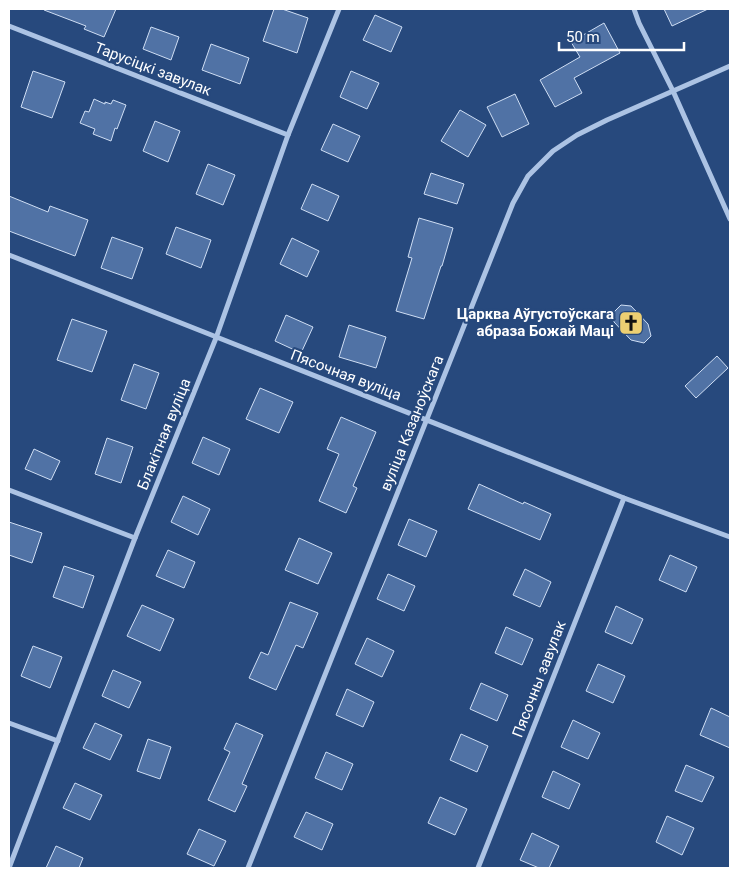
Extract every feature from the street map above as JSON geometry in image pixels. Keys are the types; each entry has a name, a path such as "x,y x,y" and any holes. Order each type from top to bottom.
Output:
{"street":[{"name":"Блакітная вуліца","path":"9,868 135,538 216,338 288,135 339,9"},
{"path":"634,9 730,219"},
{"name":"Тарусіцкі завулак","path":"9,26 288,135"},
{"name":"вуліца Казаноўскага","path":"248,868 513,203 528,176 553,151 577,135 730,66"},
{"name":"Пясочная вуліца","path":"9,255 624,498 730,537"},
{"path":"9,490 135,538"},
{"name":"Пясочны завулак","path":"478,868 624,498"},
{"path":"9,723 58,741"}],"building":[{"path":"44,9 116,9 104,37 84,29 86,26"},
{"path":"274,9 282,9 308,18 297,53 263,41"},
{"path":"664,9 708,9 672,26"},
{"path":"375,15 402,27 391,52 363,40"},
{"path":"604,23 620,53 574,78 582,93 555,107 540,80 580,57 571,42"},
{"path":"151,27 179,37 171,60 143,49"},
{"path":"211,44 249,58 240,84 202,70"},
{"path":"33,71 65,82 52,118 21,107"},
{"path":"351,71 379,83 367,109 340,97"},
{"path":"515,94 529,124 502,137 487,107"},
{"path":"94,99 105,104 105,102 111,104 113,100 126,105 111,141 93,134 95,129 80,123 85,111 89,112"},
{"path":"460,110 486,125 468,157 441,141"},
{"path":"155,121 180,131 168,162 143,151"},
{"path":"333,124 360,136 348,162 321,150"},
{"path":"208,164 235,175 223,205 196,194"},
{"path":"431,173 464,184 457,204 424,194"},
{"path":"312,184 339,196 328,221 301,209"},
{"path":"9,196 48,212 50,206 88,220 75,256 9,231"},
{"path":"419,218 453,228 424,319 396,311 412,258 408,257"},
{"path":"176,227 211,240 201,268 166,254"},
{"path":"112,237 143,248 132,279 101,268"},
{"path":"292,238 319,251 307,277 280,264"},
{"name":"Царква Аўгустоўскага абраза Божай Маці","path":"621,305 631,306 648,324 651,336 644,343 631,340 614,322 612,314"},
{"path":"286,315 313,327 301,353 275,341"},
{"path":"72,319 107,331 92,372 57,360"},
{"path":"349,325 386,337 376,368 339,357"},
{"path":"717,356 728,368 696,398 685,386"},
{"path":"134,364 159,373 146,409 121,400"},
{"path":"260,388 293,402 279,433 246,419"},
{"path":"341,417 376,432 353,486 357,488 346,513 319,501 339,454 327,449"},
{"path":"203,437 230,449 219,475 192,463"},
{"path":"107,438 133,447 121,483 95,474"},
{"path":"34,449 60,461 51,480 25,469"},
{"path":"479,484 523,504 524,502 551,514 540,540 468,509"},
{"path":"183,496 210,509 198,535 171,522"},
{"path":"409,519 437,531 426,557 398,545"},
{"path":"9,522 42,533 32,563 9,555"},
{"path":"299,538 332,553 318,584 285,570"},
{"path":"168,550 195,562 184,588 156,576"},
{"path":"670,555 697,567 686,592 659,580"},
{"path":"64,566 94,576 83,608 53,597"},
{"path":"525,569 551,582 540,607 513,595"},
{"path":"388,574 415,586 404,611 377,599"},
{"path":"290,602 318,613 303,648 296,645 276,690 249,678 261,652 268,655"},
{"path":"142,605 174,619 160,651 127,636"},
{"path":"616,606 643,619 632,644 605,632"},
{"path":"506,627 533,639 522,665 495,653"},
{"path":"367,638 394,651 382,677 355,664"},
{"path":"33,646 62,657 50,688 21,676"},
{"path":"598,664 625,676 613,703 586,691"},
{"path":"113,670 141,682 129,708 102,696"},
{"path":"481,683 508,695 497,721 470,709"},
{"path":"347,689 374,702 363,727 336,715"},
{"path":"711,708 730,717 730,748 700,735"},
{"path":"573,720 600,733 588,759 561,747"},
{"path":"95,723 122,735 110,760 83,748"},
{"path":"236,723 263,735 242,784 247,786 235,812 208,800 230,752 224,749"},
{"path":"461,734 488,746 477,772 450,760"},
{"path":"148,739 171,747 160,779 137,771"},
{"path":"326,752 353,764 342,790 315,778"},
{"path":"686,765 714,777 702,802 675,791"},
{"path":"553,771 580,784 569,809 542,797"},
{"path":"75,783 102,795 90,820 63,808"},
{"path":"440,797 467,809 455,835 428,823"},
{"path":"306,812 333,824 322,850 294,837"},
{"path":"667,816 694,828 682,855 656,842"},
{"path":"199,829 226,841 214,866 187,854"},
{"path":"532,833 559,846 549,868 539,868 520,860"},
{"path":"56,846 83,858 79,868 46,868"}],"place":[{"name":"Царква Аўгустоўскага абраза Божай Маці","path":"631,323"}]}
